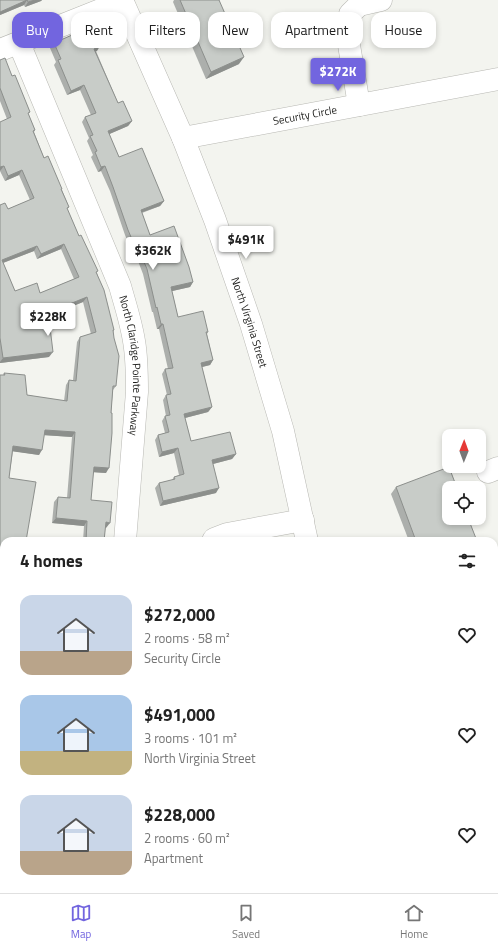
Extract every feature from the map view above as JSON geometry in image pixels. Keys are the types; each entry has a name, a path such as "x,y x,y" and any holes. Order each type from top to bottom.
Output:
{"main road":[{"path":"10,46 122,0"},
{"name":"North Virginia Street","path":"122,0 183,138 215,220 251,324 283,431 306,537"},
{"path":"359,105 346,33 350,14 359,5 381,0"},
{"name":"North Claridge Pointe Parkway","path":"10,46 120,286 130,319 136,355 137,392 125,537"},
{"name":"Security Circle","path":"183,138 498,79"},
{"path":"217,537 303,520"}],"building":[{"path":"0,0 27,0 0,12"},
{"path":"180,0 219,0 224,12 208,12 208,48 240,48 244,57 211,72 200,46 200,12 185,12"},
{"path":"71,35 71,48 96,48 94,49 118,103 123,101 132,121 108,131 119,157 142,148 164,201 141,210 150,235 174,226 189,267 193,282 171,287 178,317 203,311 208,332 206,332 213,360 201,363 212,407 184,414 191,441 230,432 236,454 212,460 219,488 163,501 159,483 175,479 174,477 184,474 178,448 162,452 158,435 169,432 165,416 170,415 166,395 171,394 165,369 173,368 163,324 161,324 157,307 156,308 147,269 136,243 134,244 128,230 105,166 101,167 95,152 97,151 90,136 93,135 85,117 96,113 84,85 71,91 58,60 61,59 56,48 63,48 63,39"},
{"path":"5,58 12,76 15,75 30,112 28,113 35,130 33,131 44,158 48,156 79,236 81,235 98,271 96,272 104,290 114,330 114,338 119,356 116,386 113,386 111,413 112,433 109,468 94,467 91,500 112,502 110,523 106,522 104,537 86,537 87,521 56,518 58,497 70,498 75,432 45,430 42,450 13,446 9,478 36,482 27,537 0,537 0,375 5,375 4,373 25,375 27,395 67,401 69,380 76,381 80,337 96,332 87,297 47,313 53,352 3,358 0,338 0,205 5,203 8,209 34,198 22,170 8,176 4,166 0,167 0,122 11,117 0,88 0,60","holes":["64,244 79,277 40,293 37,283 15,291 2,260 37,246 41,254"]},
{"path":"442,470 442,473 451,473 454,481 442,481 442,525 471,525 475,537 415,537 396,487"}]}
